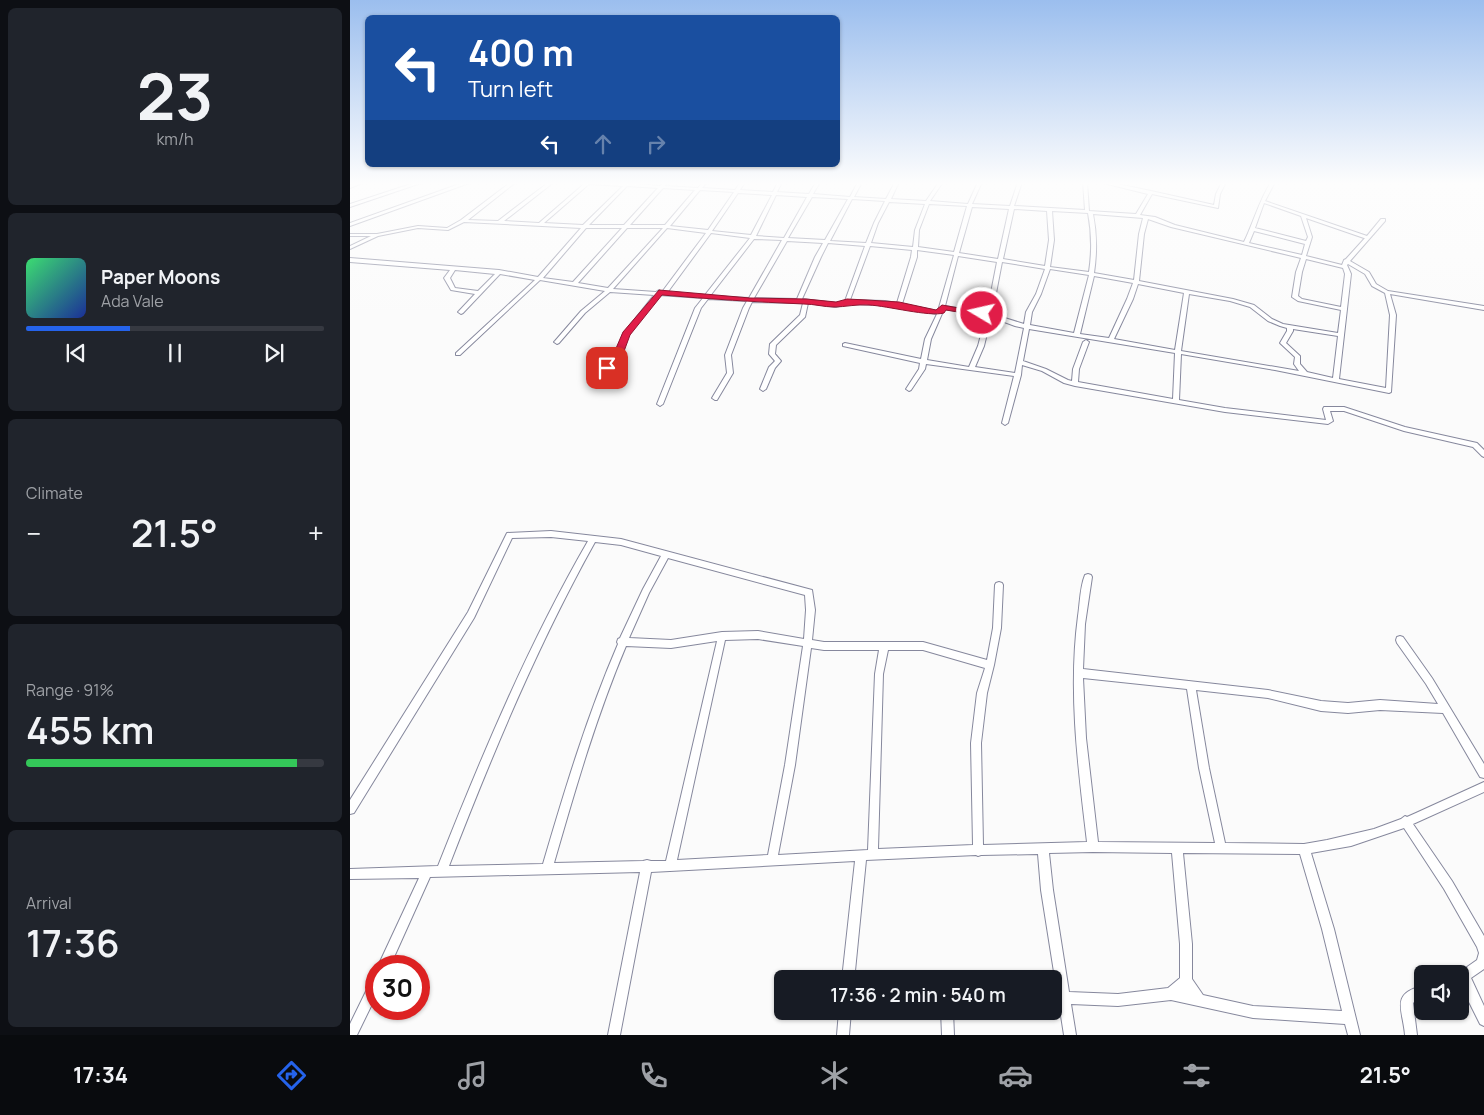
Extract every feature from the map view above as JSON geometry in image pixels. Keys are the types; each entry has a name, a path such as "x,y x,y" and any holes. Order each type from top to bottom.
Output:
{"street":[{"path":"350,235 377,235 401,230"},
{"path":"458,354 540,278 581,230"},
{"path":"574,284 624,230"},
{"path":"557,342 583,312 609,290 663,230"},
{"path":"697,230 915,249 1092,274 1242,302 1252,306 1270,320 1290,326 1340,335"},
{"path":"660,404 674,374 676,362 695,316 756,230"},
{"path":"715,398 730,373 728,355 750,300 789,230"},
{"path":"799,301 814,264 832,230"},
{"path":"847,302 875,230"},
{"path":"899,305 915,249 913,246 917,230"},
{"path":"909,389 922,370 928,339 938,321 963,230"},
{"path":"972,368 990,315 999,260 1006,230"},
{"path":"1005,423 1018,375 1028,314 1040,289 1052,252 1052,230"},
{"path":"1086,342 1080,334 1092,274 1094,242 1092,230"},
{"path":"1108,339 1135,282 1140,259 1141,230"},
{"path":"1191,230 1306,257 1345,264 1367,273 1374,285 1387,292 1483,309"},
{"path":"1246,243 1253,230"},
{"path":"1259,230 1308,243"},
{"path":"1309,230 1306,257 1297,281 1296,299 1342,308"},
{"path":"1347,230 1366,237"},
{"path":"1345,264 1373,230"},
{"path":"597,377 619,354 626,334 709,232"},
{"path":"350,248 377,235"},
{"path":"350,260 499,272 609,290 662,292 750,300 806,301 836,305 847,302 899,305 990,315 1017,325 1080,334 1304,373 1386,391 1390,390 1389,363 1393,315 1387,292"},
{"path":"1336,380 1342,308 1348,274 1345,264"},
{"path":"453,268 447,276 453,288 478,293"},
{"path":"461,312 499,272"},
{"path":"1176,401 1178,352 1187,292"},
{"path":"763,389 772,367 778,361 772,354 773,344 803,316 806,301"},
{"path":"1290,326 1290,331 1283,343 1298,357 1297,364 1304,373"},
{"path":"1086,342 1108,339"},
{"path":"1075,384 1076,368 1086,342"},
{"path":"845,345 924,361 1018,375"},
{"path":"1019,362 1075,384 1176,401 1328,422 1330,422 1326,409 1344,409 1426,436 1475,445 1484,454"},
{"path":"350,809 466,623 510,535 551,534 621,542 809,592 807,644 787,783 772,860"},
{"path":"441,872 506,712 570,578 593,539"},
{"path":"547,869 584,744 621,642 666,554"},
{"path":"1088,577 1081,629 1078,673 1084,769 1093,847"},
{"path":"978,851 976,744 982,692 990,665 997,628 999,585"},
{"path":"621,642 671,644 722,636 769,636 807,644 884,647 923,646 990,665"},
{"path":"670,866 722,636"},
{"path":"1400,640 1429,681 1484,773"},
{"path":"849,970 867,854 880,674 884,647"},
{"path":"1078,673 1268,694 1321,706 1348,708 1380,705 1445,709"},
{"path":"1191,686 1204,768 1221,848"},
{"path":"350,874 670,866 867,854 1043,848 1304,849 1345,843 1405,821 1484,787"},
{"path":"1405,821 1480,934 1484,951"},
{"path":"1043,848 1055,970"},
{"path":"1177,848 1186,944 1186,981 1199,1000"},
{"path":"1304,849 1328,929 1354,1035"},
{"path":"614,1035 647,866"},
{"path":"389,955 427,872"},
{"path":"1469,973 1481,964 1484,956"},
{"path":"1171,994 1186,981"},
{"path":"1469,991 1484,1020"},
{"path":"1062,997 1118,1000 1171,994 1253,1012 1350,1018"},
{"path":"1411,1035 1406,1003 1408,997 1414,994"},
{"path":"352,1035 365,1007"},
{"path":"1062,1010 1070,1035"},
{"path":"843,1035 844,1020"},
{"path":"948,1020 948,1035"}],"route":[{"path":"607,368 619,354 626,334 659,292 750,300 806,301 836,305 847,302 867,302 899,305 940,313 942,307 982,313"}]}
